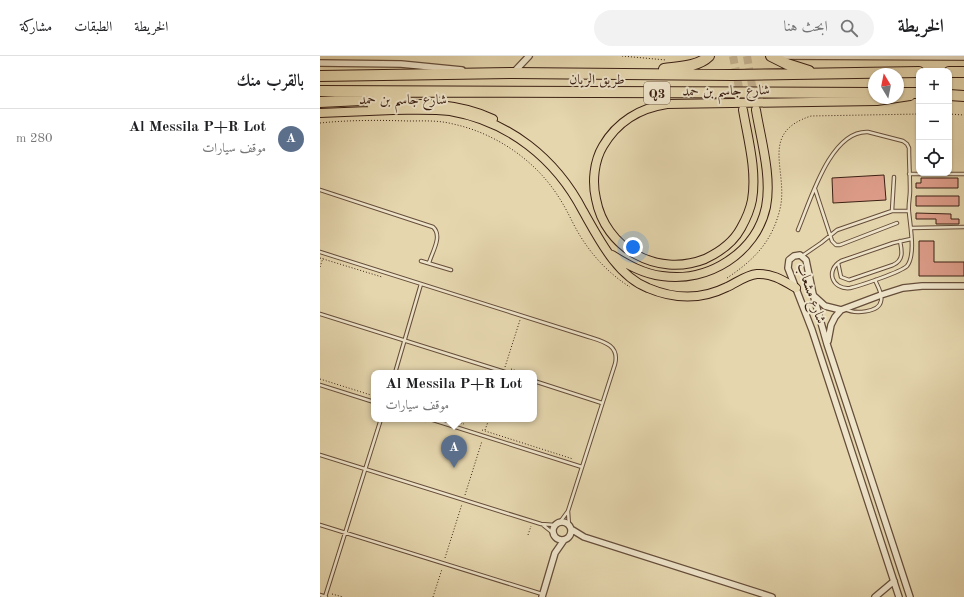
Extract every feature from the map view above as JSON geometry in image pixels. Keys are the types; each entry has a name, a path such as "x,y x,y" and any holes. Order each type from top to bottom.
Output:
{"highway":[{"path":"631,74 689,66 702,62 709,56"},
{"path":"771,56 787,64 818,74"},
{"name":"طريق الريان","path":"320,76 500,73 733,75 916,72"},
{"path":"952,72 964,72"},
{"name":"طريق الريان","path":"320,91 868,93"},
{"path":"320,102 410,98 440,92"},
{"path":"904,93 916,93"},
{"path":"952,95 964,96"}],"main road":[{"name":"شارع جاسم بن حمد","path":"743,110 753,179 752,199 747,217 738,234 732,241 716,253 704,259 675,265 659,264 642,259 619,243 606,228 599,210 595,193 595,175 598,158 606,142 617,128 633,115 648,108 667,104 877,101 900,98 916,94"},
{"path":"320,102 439,104 460,107 498,121 526,138 531,147"},
{"name":"شارع جاسم بن حمد","path":"320,113 402,110 450,112 466,114 506,130 544,158 566,182 610,254 648,273 676,277 694,276 711,270 730,260 743,249 759,226 764,214 768,193 764,154 756,110"},
{"path":"610,254 620,268 637,283 655,291 678,297 707,295 749,276 758,274 773,276 796,288"}],"street":[{"path":"512,73 530,56"},
{"path":"776,56 964,56"},
{"name":"طريق الريان","path":"320,63 401,64 500,73"},
{"name":"شارع مشعاب","path":"899,597 811,325 788,264 789,260 796,255 802,256 806,260 813,294 827,344 910,597"},
{"path":"827,344 831,325 835,317 843,310 881,295 912,287 964,286"},
{"path":"813,294 825,306 843,310"},
{"path":"556,553 554,535 558,523 565,523 584,537 772,597"},
{"path":"542,596 556,553 570,535 570,527"},
{"path":"554,535 557,539 584,537"},
{"path":"875,597 894,581"}],"lane":[{"path":"798,230 827,162 835,150 855,134 862,132 890,137 907,144 909,148 909,211 911,228 911,239 911,258 907,266 900,271 847,288 837,285 832,278 832,272 838,263 900,241 911,239"},
{"path":"909,174 964,174"},
{"path":"892,211 894,177"},
{"path":"815,189 830,235 836,245 840,245 897,223"},
{"path":"320,190 433,227 438,236 429,263"},
{"path":"802,256 821,244 837,230 892,211 909,211"},
{"path":"911,228 964,227"},
{"path":"838,263 840,274 846,280 851,280 898,262 902,254 900,241"},
{"path":"320,252 604,342 613,348 616,360 568,511 558,523 541,524 320,455"},
{"path":"421,261 451,270"},
{"path":"843,310 858,312 870,310 880,304 882,300 881,295 875,280"},
{"path":"396,370 421,284"},
{"path":"320,314 498,370"},
{"path":"537,382 602,403"},
{"path":"320,385 371,401"},
{"path":"320,595 325,597 379,422"},
{"path":"439,422 582,467"},
{"path":"568,511 570,527"},
{"path":"541,524 554,535"},
{"path":"320,525 542,596"}],"path":[{"path":"622,56 670,60"},
{"path":"727,278 743,267 759,252 775,226 782,195 779,156 780,142 786,129 796,122 811,116 916,114"},
{"path":"952,114 964,115"},
{"path":"320,124 364,121 436,121 472,129 498,141 531,164 546,180 566,209 574,226 596,259 620,281 634,289"},
{"path":"320,267 324,254"},
{"path":"505,370 521,316"},
{"path":"320,379 371,395"},
{"path":"433,597 487,422"}],"building":[{"path":"884,175 886,200 833,203 832,178"},
{"path":"921,178 958,178 958,188 916,188 916,183 921,183"},
{"path":"916,196 959,196 959,206 916,206"},
{"path":"916,213 951,214 951,219 959,219 959,224 936,224 936,219 916,219"},
{"path":"919,241 934,241 934,262 964,262 964,276 919,276"}],"tunnel":[{"path":"733,56 741,98"},
{"path":"747,56 756,109"}],"place":[{"name":"Al Messila P+R Lot","path":"454,468"}]}
